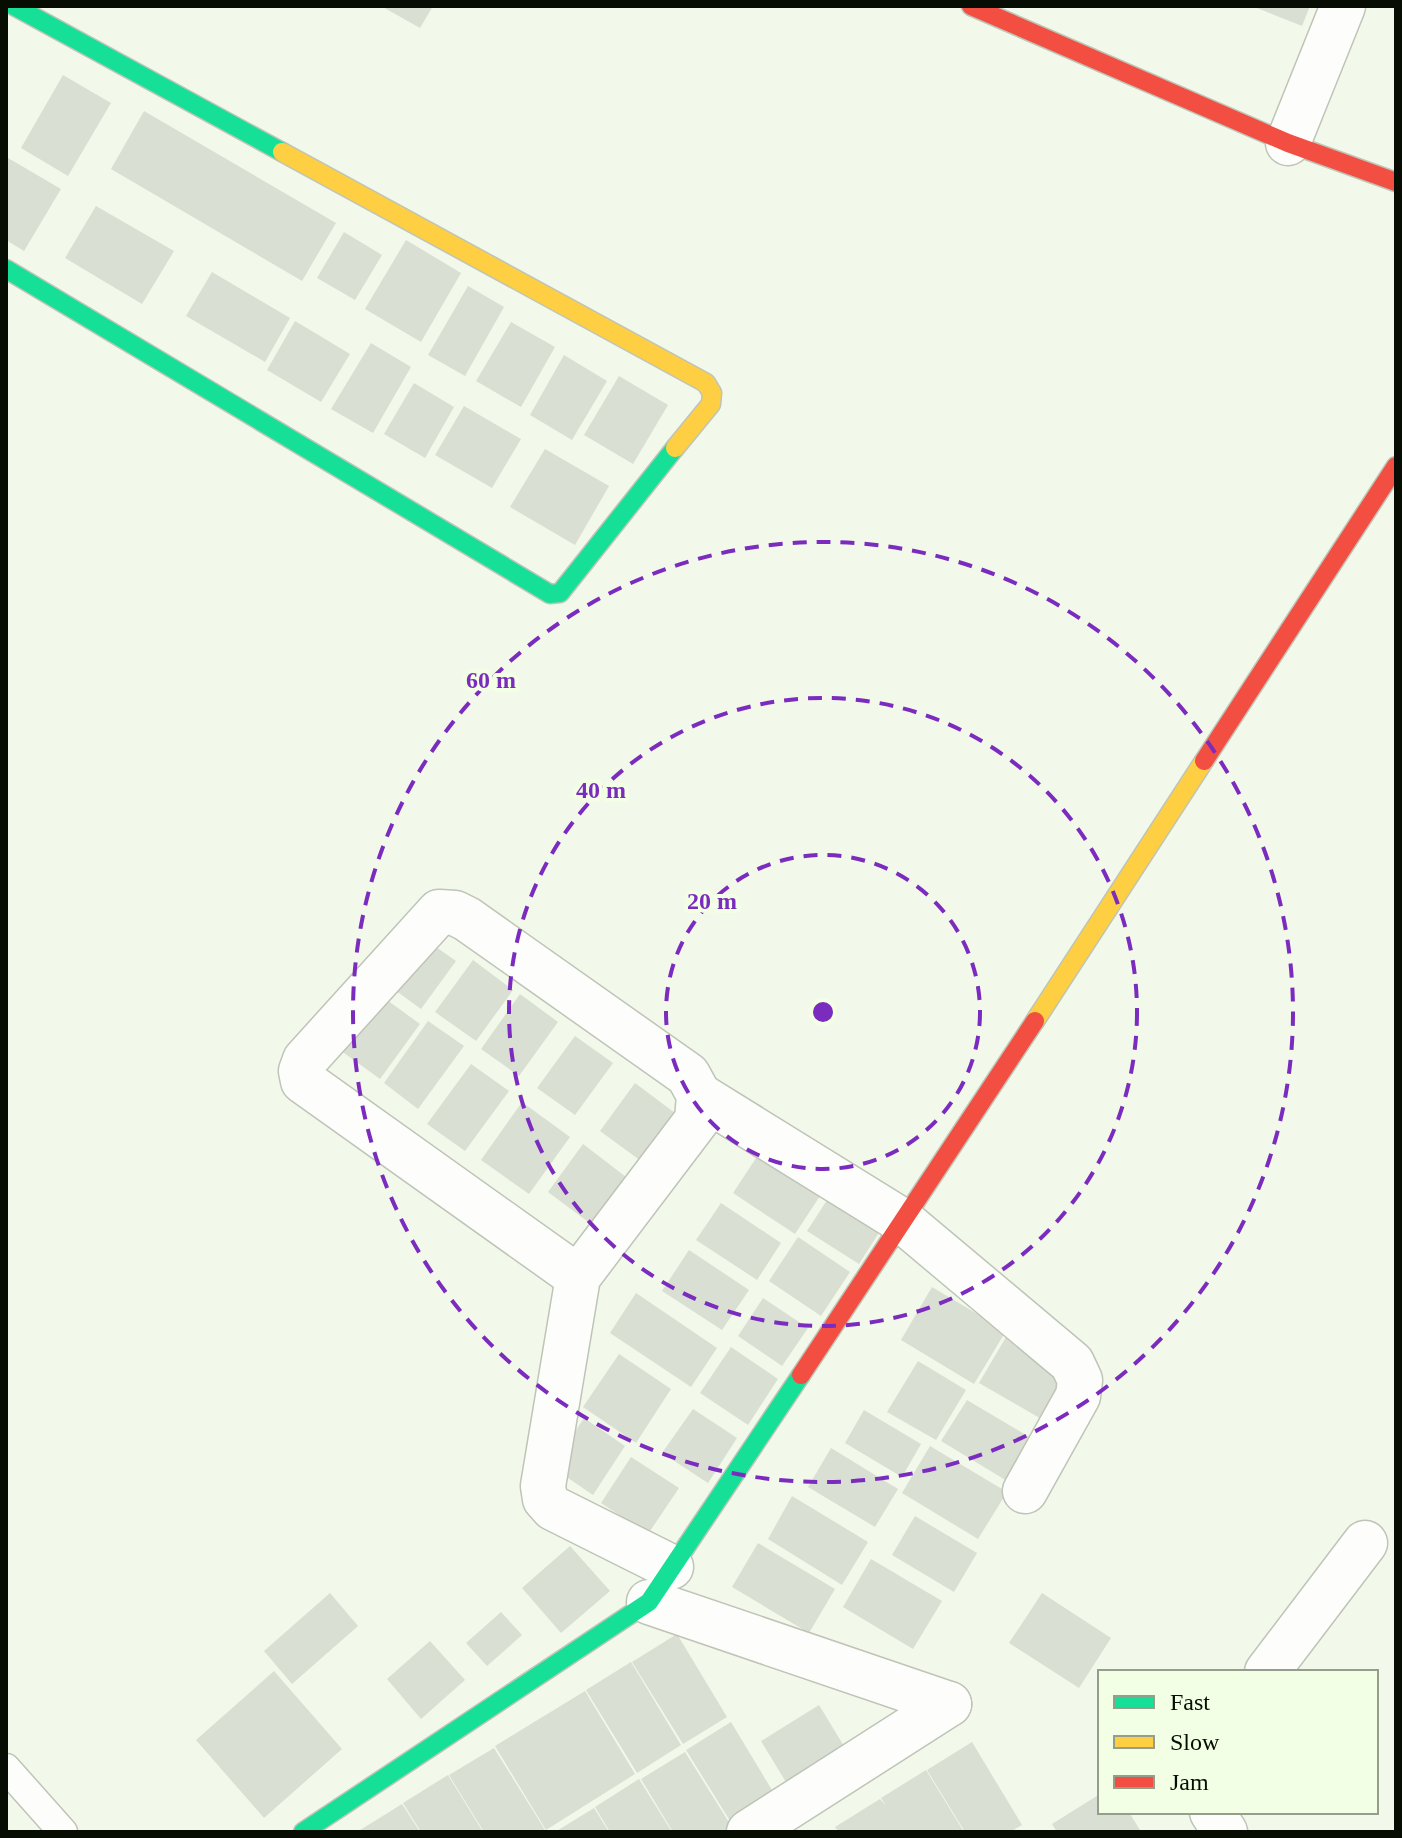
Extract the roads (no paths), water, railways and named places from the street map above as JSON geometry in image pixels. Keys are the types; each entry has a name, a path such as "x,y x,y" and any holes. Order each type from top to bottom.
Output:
{"street":[{"path":"6,269 550,594 560,593 711,404 712,393 706,383 14,6"},
{"path":"971,6 1288,143 1396,182"},
{"path":"1288,143 1343,6"},
{"path":"303,1832 660,1584 904,1222 1396,466"},
{"path":"578,1277 303,1081 301,1071 305,1060 439,912 455,913 467,919 688,1075 699,1095 904,1222 1072,1363 1080,1380 1078,1396 1025,1491"},
{"path":"699,1095 697,1120 578,1277 543,1486 545,1499 553,1508 660,1584 949,1704 749,1832"},
{"path":"1269,1670 1365,1543"},
{"path":"1213,1814 1225,1832"}],"lane":[{"path":"6,1768 63,1832"}]}
